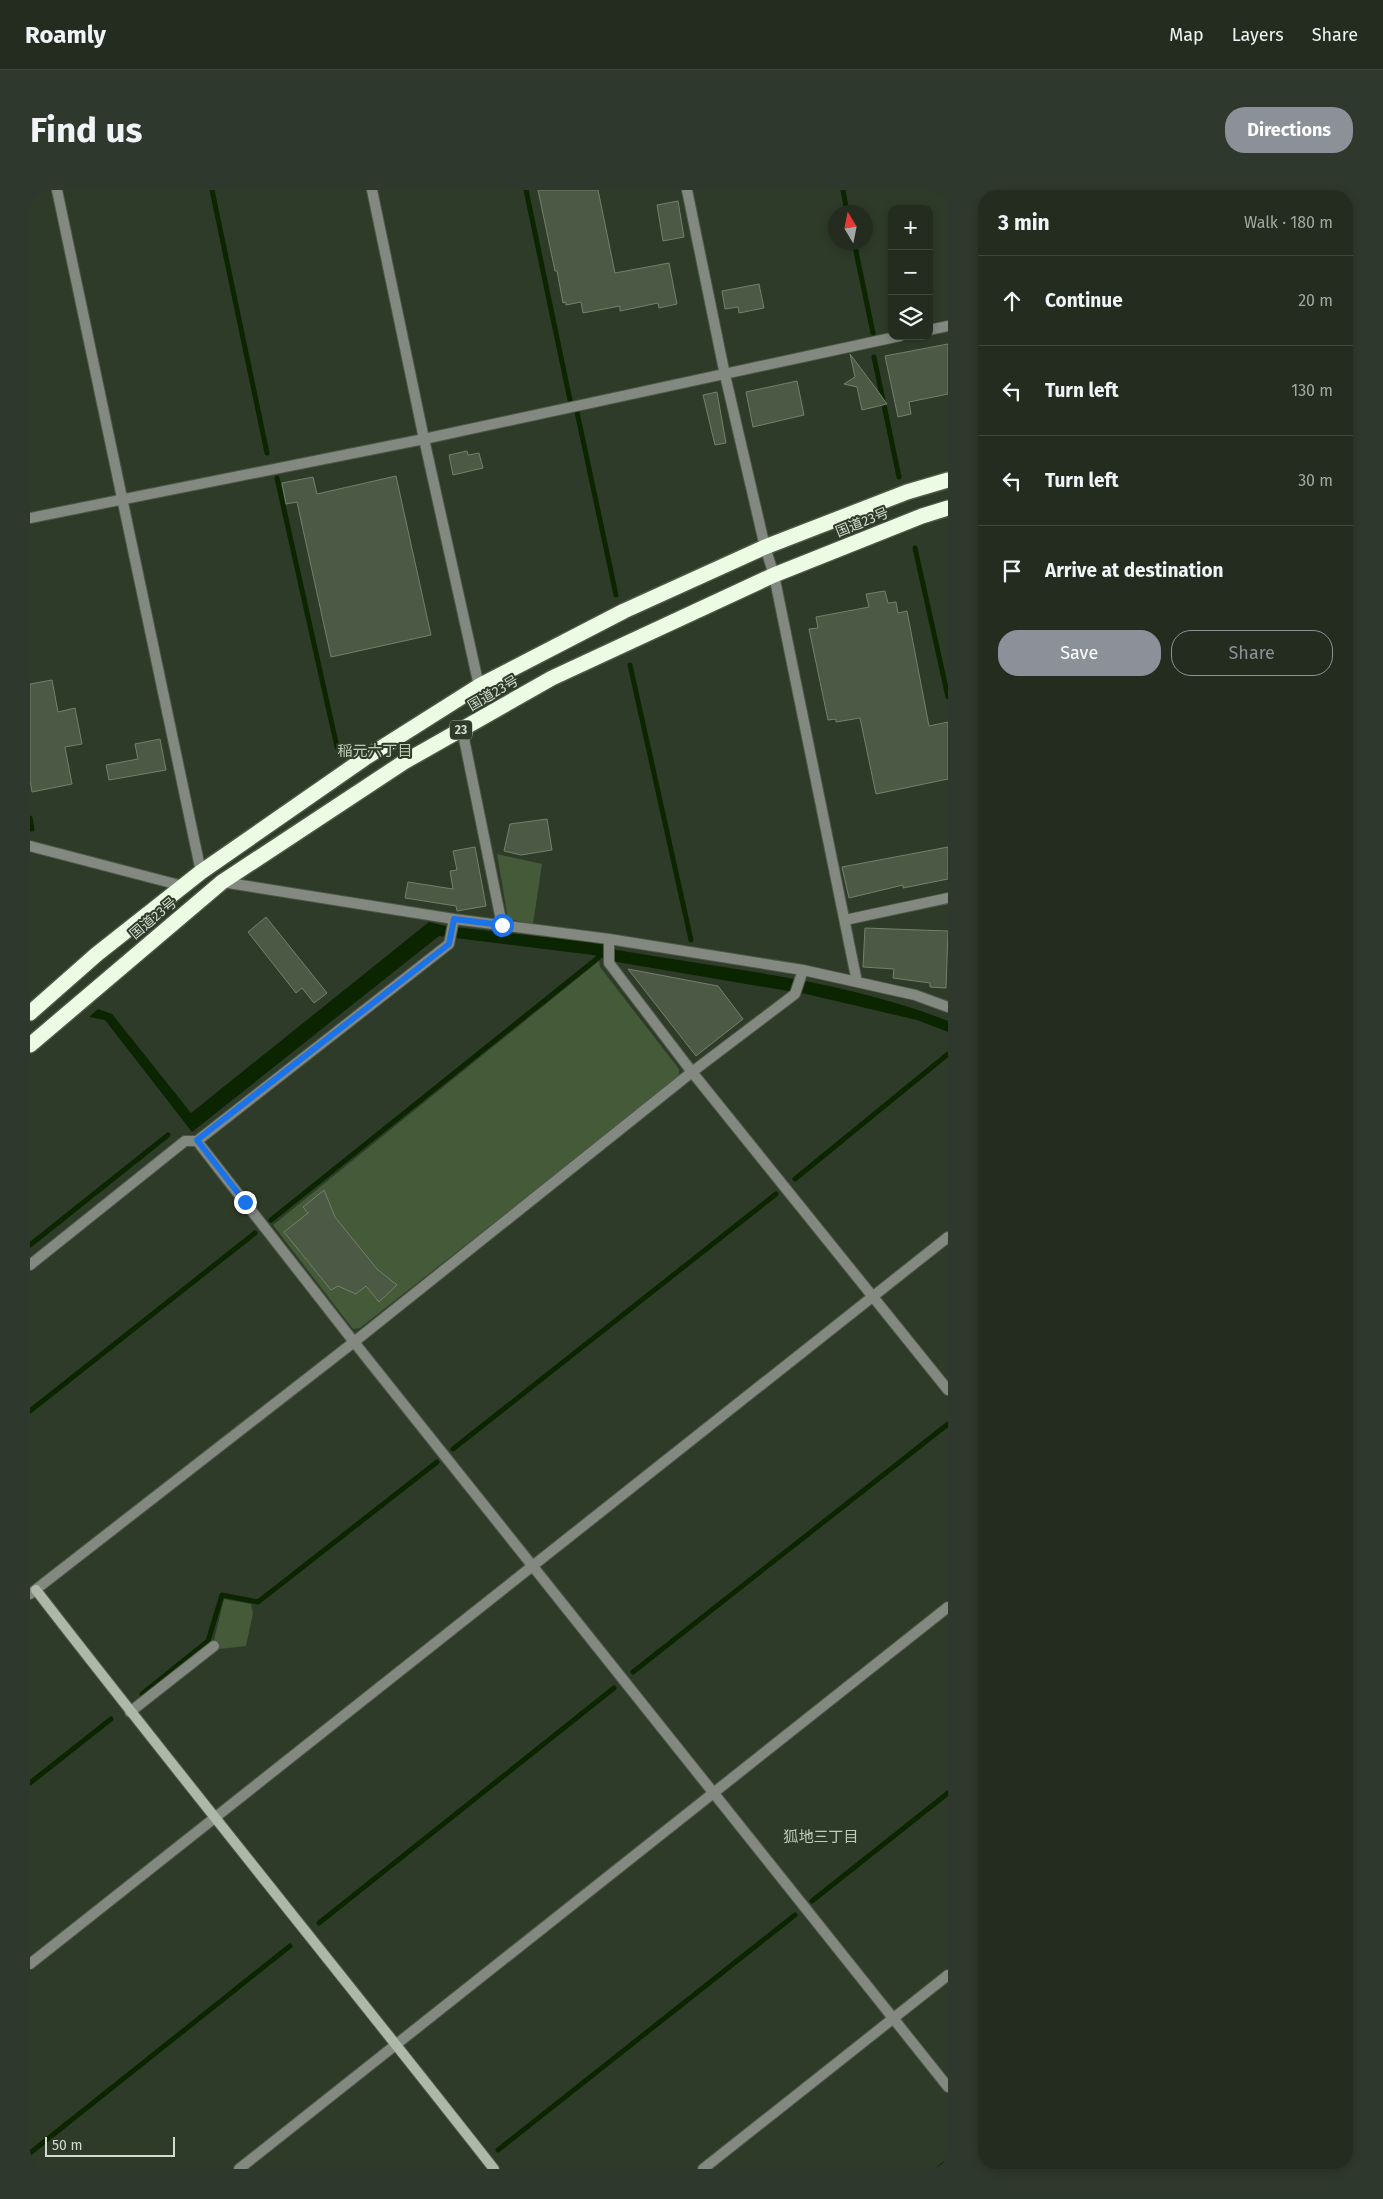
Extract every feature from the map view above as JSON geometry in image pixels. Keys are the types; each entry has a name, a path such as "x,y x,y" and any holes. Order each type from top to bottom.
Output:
{"highway":[{"name":"国道23号","path":"30,1013 97,954 201,872 365,758 479,686 624,611 765,547 906,492 948,480"},
{"name":"国道23号","path":"30,1044 222,882 404,762 552,678 774,576 922,516 948,508"}],"street":[{"path":"57,190 201,872"},
{"path":"372,190 479,686"},
{"path":"687,190 725,375 765,547 774,576 857,982"},
{"path":"933,329 948,326"},
{"path":"30,518 424,438 888,339"},
{"path":"462,729 502,925"},
{"path":"30,846 183,886"},
{"path":"222,882 454,919 609,939 803,970 915,995 948,1007"},
{"path":"845,920 948,898"},
{"path":"30,1265 185,1141 197,1140 449,944 454,919"},
{"path":"609,939 609,963 692,1072 948,1390"},
{"path":"494,2169 216,1816 32,1589 354,1342 692,1072 795,994 803,970"},
{"path":"197,1140 354,1342 948,2087"},
{"path":"30,1964 948,1238"},
{"path":"239,2169 948,1607"},
{"path":"130,1712 214,1646"},
{"path":"703,2169 948,1975"}],"shaded area":[{"path":"497,854 542,864 533,924 508,919"},
{"path":"429,922 445,926 600,943 617,950 785,977 868,995 909,1007 948,1021 948,1032 917,1020 806,994 617,962 593,955 439,936 192,1132 105,1020 89,1017 98,1009 112,1014 191,1113"},
{"path":"599,961 600,967 679,1069 679,1077 360,1328 353,1329 273,1225"},
{"path":"224,1599 251,1604 253,1613 246,1646 219,1649 214,1640"}],"building":[{"path":"538,190 598,190 615,273 669,263 677,304 659,308 658,303 620,311 620,306 583,313 581,302 566,305 566,302 563,303"},
{"path":"678,201 684,237 663,241 657,205"},
{"path":"759,284 764,308 739,313 738,307 725,309 722,291"},
{"path":"948,344 948,394 909,402 911,414 898,417 885,356"},
{"path":"850,354 887,404 862,410 857,387 844,384 855,377"},
{"path":"797,381 804,415 753,427 746,392"},
{"path":"717,392 726,443 715,445 703,395"},
{"path":"467,451 468,455 479,453 483,468 453,475 449,455"},
{"path":"396,476 431,635 331,657 297,502 286,504 282,483 313,477 317,494"},
{"path":"885,591 888,603 896,602 898,613 907,611 929,726 948,722 948,779 876,794 860,718 836,722 836,719 828,720 809,629 818,628 816,617 869,607 866,594"},
{"path":"52,680 58,712 75,708 82,744 65,747 72,784 32,792 30,781 30,684"},
{"path":"160,739 166,770 109,780 106,765 138,759 135,744"},
{"path":"547,819 552,850 521,855 504,851 510,824"},
{"path":"475,847 486,906 457,911 456,906 405,898 408,882 453,889 450,871 457,870 453,851"},
{"path":"948,847 948,879 903,888 903,885 849,898 842,867"},
{"path":"266,917 327,993 314,1003 302,988 296,993 248,932"},
{"path":"865,928 948,931 946,988 930,987 930,983 893,978 894,969 863,967"},
{"path":"628,969 718,986 743,1019 696,1056"},
{"path":"324,1190 335,1217 377,1269 397,1285 379,1302 366,1286 356,1294 338,1286 331,1290 284,1232 308,1213 303,1207"}],"waterway":[{"path":"212,190 267,453"},
{"path":"526,190 570,400"},
{"path":"843,190 846,205"},
{"path":"856,250 873,333"},
{"path":"874,357 899,477"},
{"path":"577,412 616,595"},
{"path":"277,478 337,747"},
{"path":"915,548 948,697"},
{"path":"630,665 691,940"},
{"path":"30,818 32,829"},
{"path":"271,1220 599,957"},
{"path":"795,1179 948,1054"},
{"path":"30,1245 168,1135"},
{"path":"453,1449 776,1194"},
{"path":"30,1411 255,1233"},
{"path":"633,1672 948,1424"},
{"path":"142,1694 208,1641 222,1595 258,1602 437,1462"},
{"path":"319,1923 614,1688"},
{"path":"30,1783 111,1719"},
{"path":"812,1901 948,1793"},
{"path":"498,2150 795,1915"},
{"path":"30,2153 290,1946"},
{"path":"938,2169 948,2161"}],"district":[{"name":"稲元六丁目","path":"375,751"},
{"name":"狐地三丁目","path":"821,1837"}],"route":[{"path":"245,1202 197,1140 449,944 454,919 502,925"}]}
